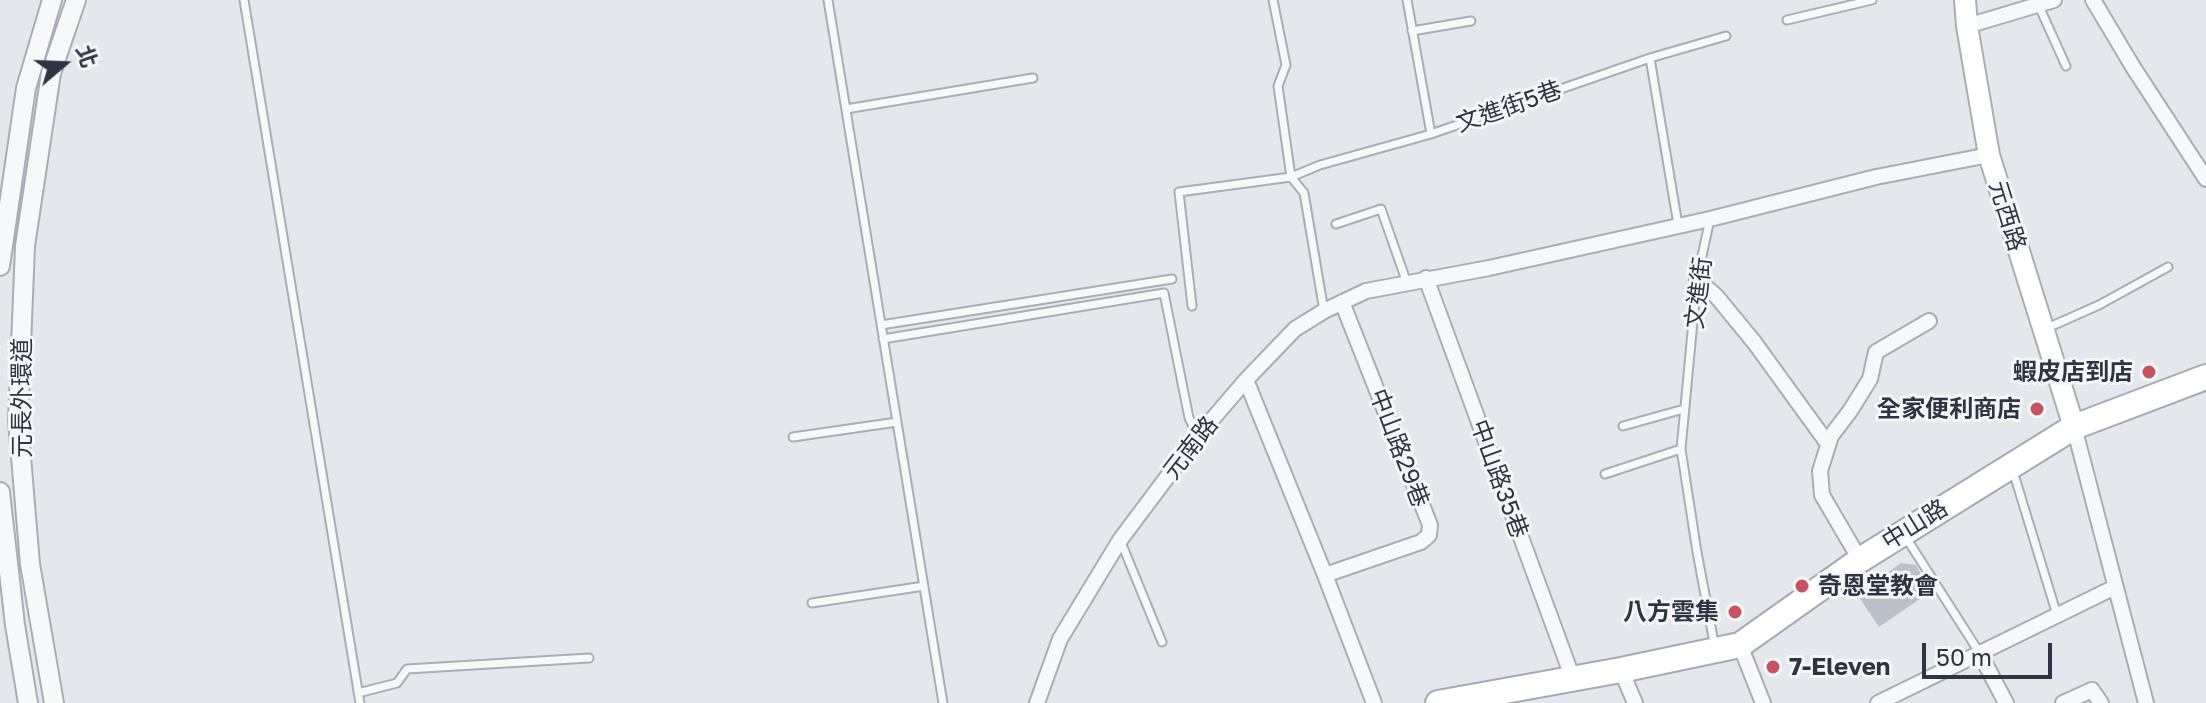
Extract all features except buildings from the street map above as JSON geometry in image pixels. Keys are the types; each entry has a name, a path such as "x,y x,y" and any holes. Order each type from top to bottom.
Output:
{"main road":[{"name":"元西路","path":"1965,0 1989,155 2074,427"},
{"name":"中山路","path":"1438,703 1740,645 1860,560 2074,427 2206,377"}],"street":[{"path":"0,266 26,88 52,0"},
{"name":"元長外環道","path":"54,703 30,564 18,421 25,246 51,73 76,0"},
{"path":"1967,26 2054,0"},
{"path":"2093,0 2206,179"},
{"path":"1426,278 1489,268 1710,219 1876,177 1989,155"},
{"name":"元南路","path":"1037,703 1060,639 1120,540 1198,436 1246,380 1295,329 1324,311 1366,291 1426,278"},
{"name":"中山路35巷","path":"1426,278 1573,679"},
{"path":"1697,279 1717,297 1754,342 1828,444"},
{"name":"中山路29巷","path":"1325,575 1421,542 1429,535 1430,525 1342,302"},
{"path":"1860,560 1822,495 1820,471 1831,436 1870,379 1876,352 1929,321"},
{"path":"1246,380 1374,703"},
{"path":"2074,427 2146,703"},
{"name":"元長外環道","path":"0,492 15,625 28,703"},
{"path":"1878,703 2115,587"},
{"path":"1740,645 1763,703"},
{"path":"1979,652 2006,703"},
{"path":"1621,670 1635,703"},
{"path":"2063,703 2092,690 2101,703"}],"lane":[{"path":"244,0 360,703"},
{"path":"828,0 943,703"},
{"path":"1273,0 1286,65 1278,86 1291,177 1304,193 1324,311"},
{"path":"1407,0 1431,134"},
{"path":"1787,20 1872,0"},
{"path":"2038,4 2066,66"},
{"path":"1412,31 1471,21"},
{"name":"文進街5巷","path":"1192,306 1179,192 1291,177 1320,165 1431,134 1650,58 1726,36"},
{"path":"1650,58 1678,226"},
{"path":"846,109 1033,78"},
{"path":"1336,224 1381,209 1407,283"},
{"name":"文進街","path":"1710,219 1697,279 1681,449 1715,650"},
{"path":"2043,330 2099,305 2168,267"},
{"path":"881,325 1172,279"},
{"path":"883,339 1164,293 1189,418 1198,436"},
{"path":"1623,426 1684,409"},
{"path":"793,437 897,422"},
{"path":"1605,474 1681,449"},
{"path":"2011,465 2057,615"},
{"path":"1902,533 1979,652"},
{"path":"1120,540 1162,642"},
{"path":"812,603 924,586"},
{"path":"358,693 397,683 407,669 589,658"}],"place":[{"name":"蝦皮店到店","path":"2149,372"},
{"name":"全家便利商店","path":"2037,409"},
{"name":"奇恩堂教會","path":"1802,586"},
{"name":"八方雲集","path":"1735,612"},
{"name":"7-Eleven","path":"1773,667"}]}
